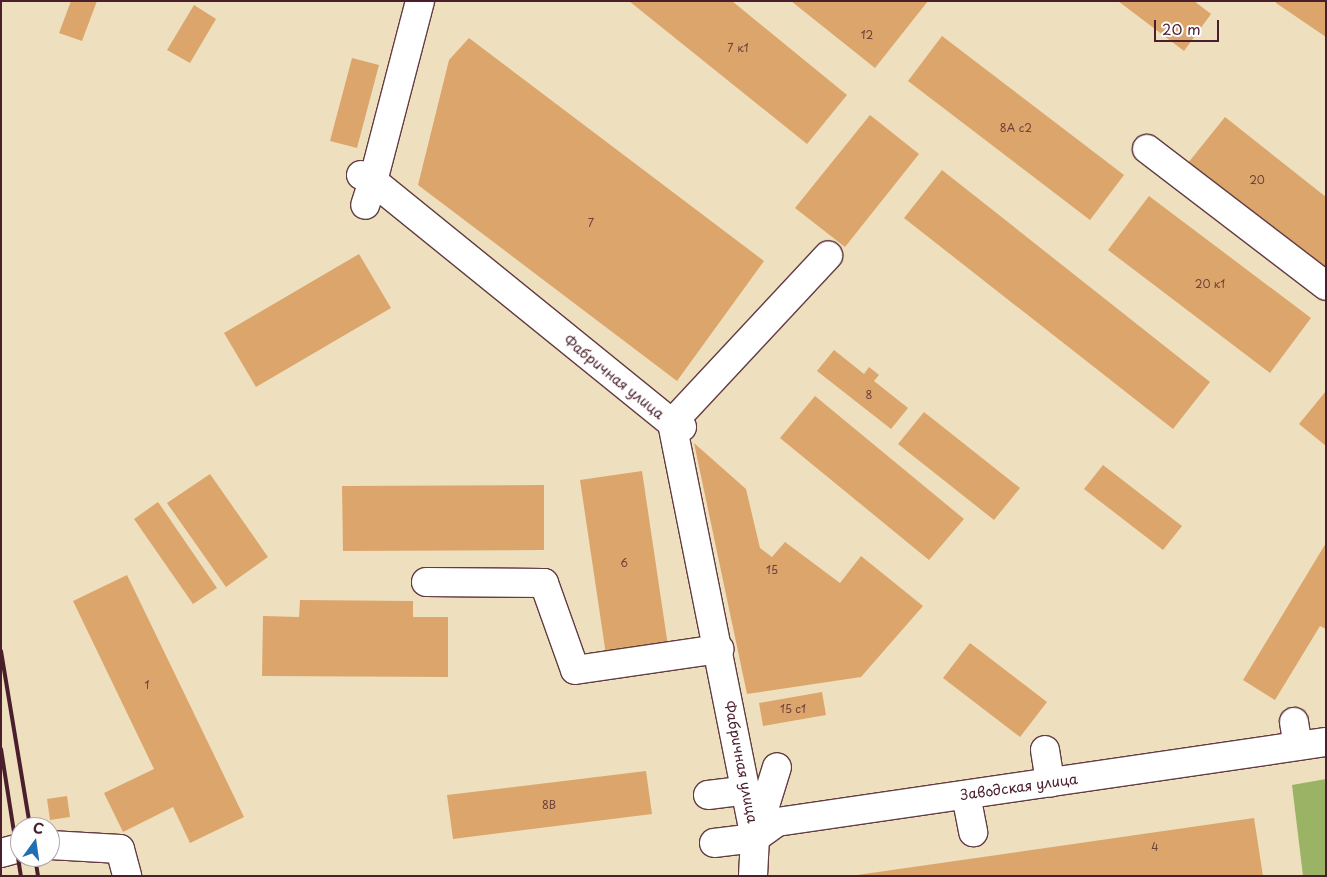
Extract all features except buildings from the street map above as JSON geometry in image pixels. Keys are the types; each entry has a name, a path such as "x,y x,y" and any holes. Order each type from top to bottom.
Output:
{"street":[{"name":"Фабричная улица","path":"420,1 366,187 677,425 755,838"},
{"path":"1147,148 1326,286"},
{"path":"677,425 828,256"},
{"path":"426,582 544,582 575,670 719,649"},
{"name":"Заводская улица","path":"755,838 777,822 1050,782 1296,734 1326,742"},
{"path":"1045,750 1050,782"},
{"path":"753,876 755,838 777,767"},
{"path":"708,795 746,790"},
{"path":"966,795 973,832"},
{"path":"714,843 755,838"},
{"path":"60,846 120,849 128,868 127,876"}],"green space":[{"path":"1326,779 1326,876 1303,876 1292,785"}],"railway":[{"path":"1,651 28,817"},
{"path":"1,749 21,876"},
{"path":"37,867 38,876"}]}
